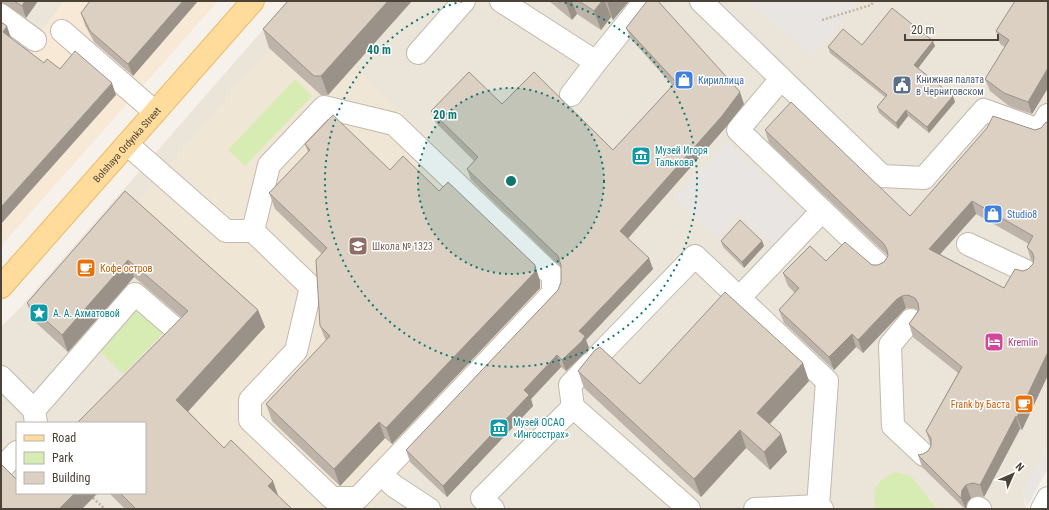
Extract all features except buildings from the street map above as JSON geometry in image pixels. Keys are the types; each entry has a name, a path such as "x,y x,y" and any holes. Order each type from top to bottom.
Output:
{"main road":[{"name":"Bolshaya Ordynka Street","path":"1,287 253,1"}],"street":[{"path":"418,53 464,1"},
{"path":"501,1 596,62"},
{"path":"571,95 645,1"},
{"path":"701,1 882,176 924,178 984,110 1039,130 1048,116"},
{"path":"1,15 35,40"},
{"path":"62,31 155,112"},
{"path":"782,80 738,130 880,266"},
{"path":"127,144 226,231 253,231 311,287 296,351 250,400 250,420 332,498 358,498 553,293 553,276 394,124 324,107 269,165 253,231"},
{"path":"740,297 822,211"},
{"path":"968,244 1026,271"},
{"path":"689,509 573,407 570,385 695,256 827,381 820,508 755,509"},
{"path":"1,377 35,417 135,294 172,325"},
{"path":"911,320 890,345 893,426 924,455"},
{"path":"493,509 482,498 573,407"},
{"path":"1,469 16,453"},
{"path":"381,474 394,486 428,509"},
{"path":"1042,509 1048,498"}],"path":[{"path":"822,20 871,5 874,1"},
{"path":"94,498 105,509"}],"shaded area":[{"path":"1,1 64,1 2,85 1,115"},
{"path":"64,1 218,1 1,246 1,85"},
{"path":"288,1 1048,1 1048,444 1023,493 1026,509 1,509 1,327 20,308"},
{"path":"747,1 859,1 813,56"},
{"name":"Школа № 1323","path":"269,48 325,98 354,66 583,286 372,509 290,509 237,457 183,417 264,327 131,209"},
{"path":"728,142 806,217 776,248 740,214 717,238 674,198"},
{"path":"1048,444 1048,468 1027,507 1023,493"}],"green space":[{"path":"295,79 312,96 245,166 228,150"},
{"path":"136,311 163,333 123,374 101,352"},
{"path":"894,472 911,476 938,509 875,509 875,490 877,486 882,480"}],"place":[{"name":"Кириллица","path":"684,80"},
{"name":"Книжная палата в Черниговском","path":"902,85"},
{"name":"Музей Игоря Талькова","path":"641,156"},
{"name":"Studio8","path":"993,214"},
{"name":"Школа № 1323","path":"358,246"},
{"name":"Кофе остров","path":"86,268"},
{"name":"А. А. Ахматовой","path":"39,313"},
{"name":"Kremlin","path":"994,342"},
{"name":"Frank by Баста","path":"1024,404"},
{"name":"Музей ОСАО «Ингосстрах»","path":"499,428"}]}
